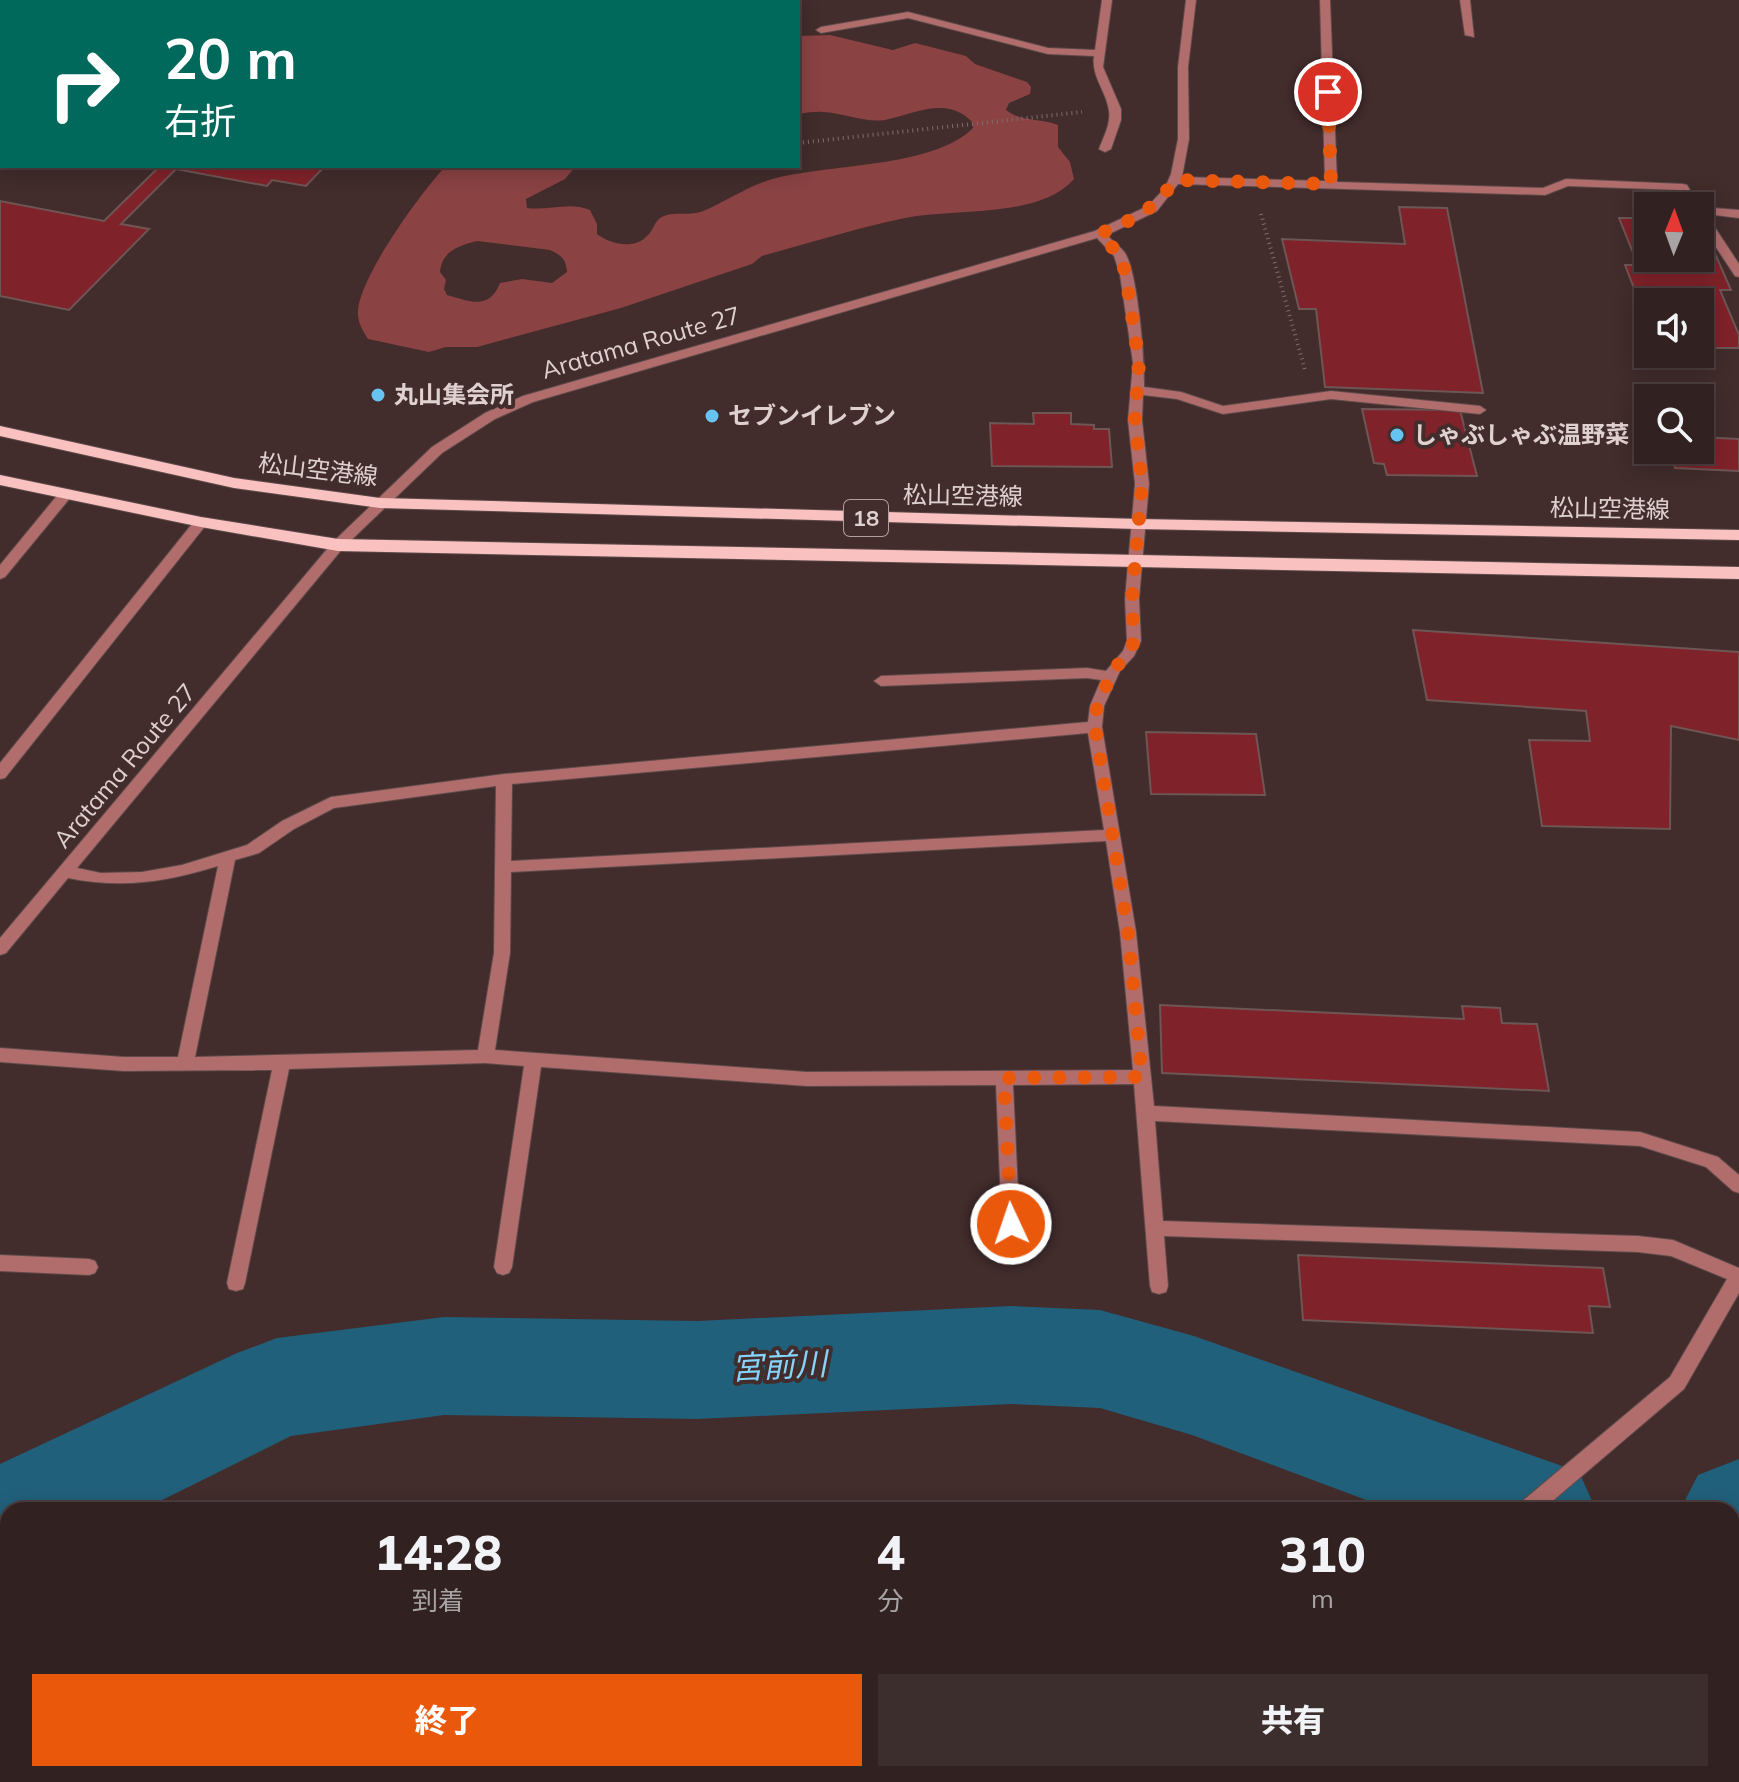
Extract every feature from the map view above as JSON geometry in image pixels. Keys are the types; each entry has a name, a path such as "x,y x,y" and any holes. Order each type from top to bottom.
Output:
{"main road":[{"name":"松山空港線","path":"0,431 234,483 380,503 1138,524 1739,535"},
{"name":"18","path":"0,480 201,522 338,545 1739,573"}],"street":[{"path":"1105,149 1115,120 1115,109 1100,79 1098,67 1107,0"},
{"name":"Aratama Route 27","path":"0,949 338,545 437,450 490,416 528,399 1099,234 1141,217 1160,202 1175,180 1182,160 1183,65 1191,0"},
{"path":"1325,0 1331,184"},
{"path":"1465,0 1470,35"},
{"path":"821,30 908,15 1048,51 1101,53"},
{"path":"1175,180 1545,192 1566,182 1683,187 1686,192"},
{"path":"1714,213 1739,214"},
{"path":"1099,234 1120,255 1126,275 1139,363 1135,420 1142,484 1132,599 1134,641 1110,677 1097,706 1095,727 1128,932 1159,1286"},
{"path":"1714,234 1739,273"},
{"path":"1136,390 1167,393 1188,398 1206,408 1223,410 1313,396 1364,397 1480,410"},
{"path":"0,574 65,495"},
{"path":"0,774 201,522"},
{"path":"881,681 1087,673 1110,677"},
{"path":"66,872 101,879 142,878 182,871 253,849 288,825 331,803 504,779 1095,727"},
{"path":"485,1056 502,953 504,779"},
{"path":"503,867 1113,835"},
{"path":"185,1064 228,857"},
{"path":"0,1055 124,1064 282,1063 485,1056 807,1079 1142,1077"},
{"path":"503,1267 534,1059"},
{"path":"236,1283 282,1063"},
{"path":"1004,1078 1012,1253"},
{"path":"1146,1113 1640,1139 1712,1162 1739,1186"},
{"path":"1154,1228 1638,1244 1673,1248 1739,1276 1677,1383 1536,1502"},
{"path":"0,1263 89,1267"}],"path":[{"path":"800,143 1115,109"},
{"path":"1252,182 1313,396"}],"shaded area":[{"path":"830,35 893,50 915,43 966,56 975,64 1027,82 1031,87 1030,94 1009,103 1006,110 1018,116 1058,125 1058,147 1070,162 1074,179 1059,192 1040,201 995,210 905,218 851,231 762,256 752,264 621,308 477,347 446,347 429,352 368,339 360,325 358,310 370,276 408,214 444,168 574,168 565,179 526,199 527,208 582,207 590,210 597,224 597,234 615,243 629,244 647,236 663,216 703,211 769,180 905,158 955,141 973,128 973,123 963,115 942,108 877,121 814,112 800,114 800,36","holes":["477,241 550,250 562,258 567,272 552,283 522,279 500,283 491,297 479,302 447,295 444,289 446,280 440,272 444,259 452,250"]}],"building":[{"path":"158,168 323,168 306,186 272,180 267,186 176,169 121,224 149,229 69,310 0,296 0,201 104,221"},
{"path":"1399,207 1447,208 1483,393 1325,387 1316,309 1299,309 1282,239 1405,244"},
{"path":"1619,218 1634,218 1634,255"},
{"path":"1714,251 1731,290 1720,290 1739,335 1739,348 1714,348 1714,288 1634,288 1625,265 1634,265 1634,272 1714,272"},
{"path":"1362,409 1460,410 1477,476 1387,475 1384,464 1374,463"},
{"path":"1033,413 1071,413 1071,424 1109,429 1112,467 992,466 990,423 1034,424"},
{"path":"1714,438 1739,439 1739,471 1675,468 1674,464 1714,464"},
{"path":"1413,630 1739,652 1739,740 1671,726 1670,829 1542,826 1529,740 1590,741 1586,711 1427,700"},
{"path":"1146,732 1256,734 1265,795 1151,794"},
{"path":"1160,1005 1464,1019 1462,1006 1500,1008 1502,1023 1537,1024 1549,1091 1162,1073"},
{"path":"1298,1255 1603,1268 1610,1307 1589,1306 1593,1333 1303,1320"}],"waterway":[{"name":"宮前川","path":"41,1502 277,1388 444,1366 697,1370 1011,1355 1100,1359 1194,1386 1516,1502"}],"place":[{"name":"丸山集会所","path":"378,395"},
{"name":"セブンイレブン","path":"712,416"},
{"name":"しゃぶしゃぶ温野菜","path":"1397,435"}],"route":[{"path":"1011,1224 1004,1078 1142,1077 1128,932 1095,727 1097,706 1114,669 1129,653 1134,641 1132,599 1142,484 1135,420 1139,363 1126,275 1120,255 1099,234 1141,217 1160,202 1175,180 1331,184 1328,92"}]}
